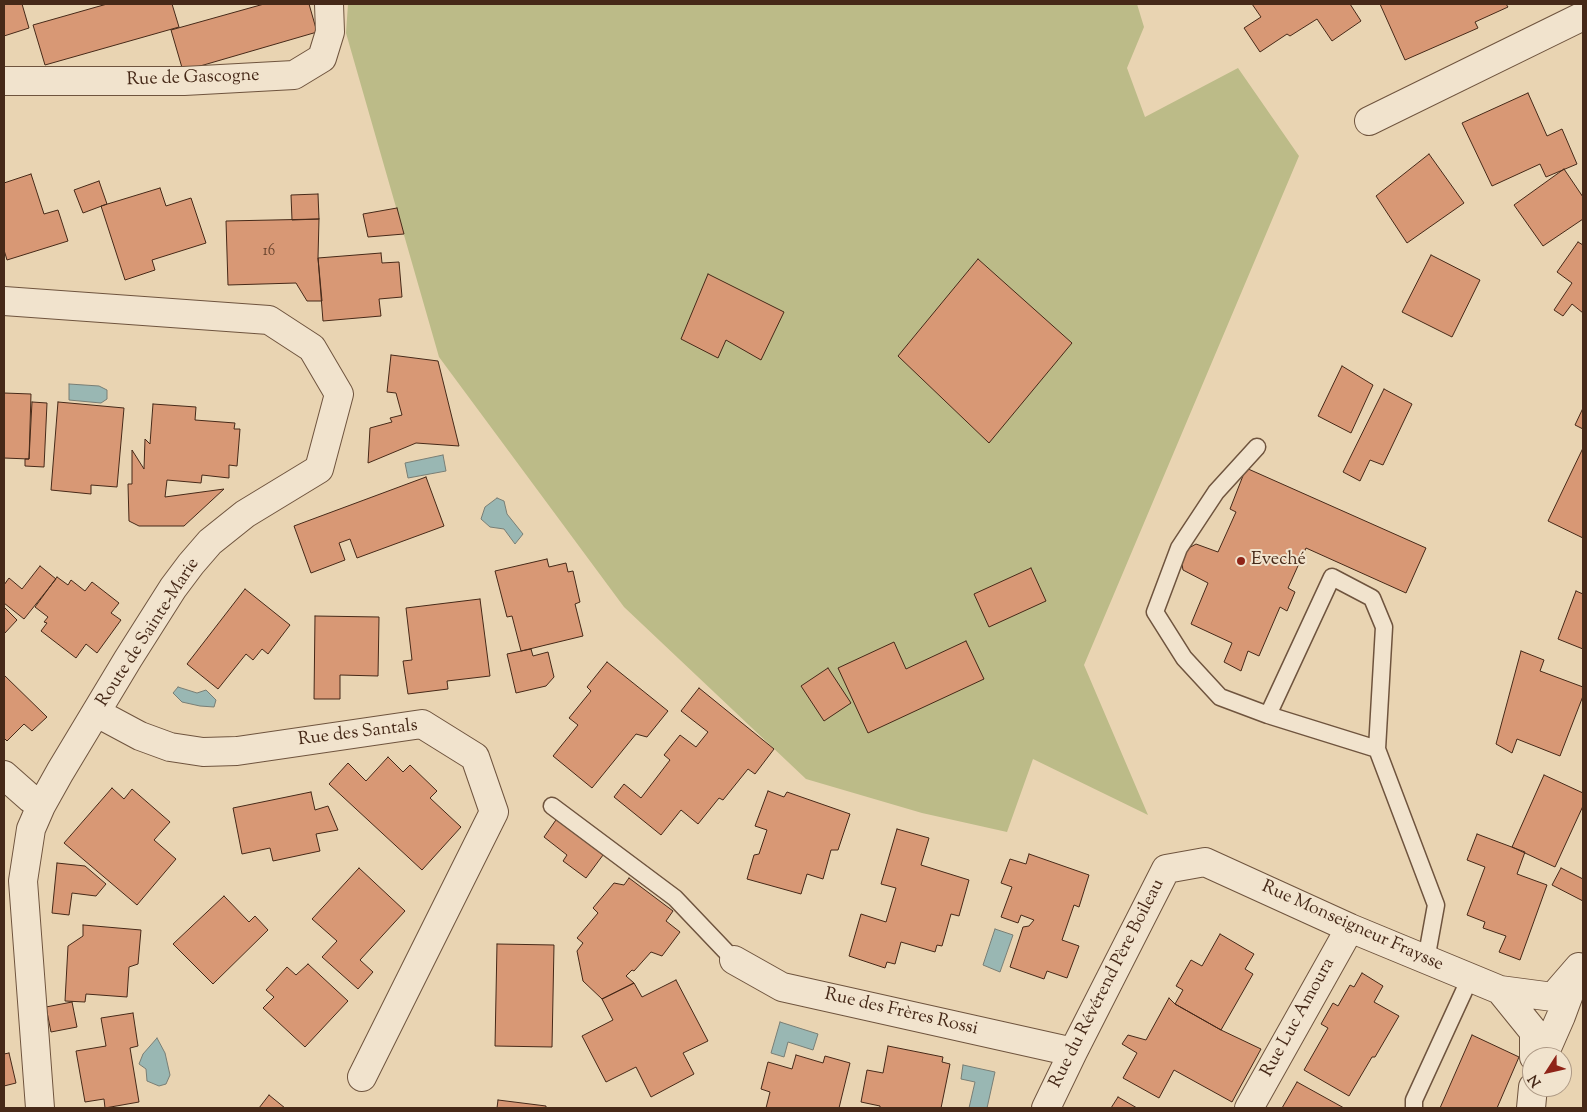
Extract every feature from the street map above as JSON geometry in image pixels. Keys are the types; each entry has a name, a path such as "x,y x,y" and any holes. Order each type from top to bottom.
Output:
{"street":[{"name":"Rue de Gascogne","path":"4,81 184,82 294,75 322,58 330,32 329,4"},
{"path":"1369,120 1583,16"},
{"name":"Route de Sainte-Marie","path":"4,301 269,320 312,348 339,394 319,469 245,514 210,542 191,564 173,588 128,659 41,806 31,829 23,881 40,1108"},
{"name":"Rue des Santals","path":"97,713 140,736 162,745 203,752 237,751 422,724 475,758 494,812 362,1076"},
{"path":"4,775 41,806"},
{"name":"Rue Monseigneur Fraysse","path":"1205,862 1350,928 1500,990 1553,997 1581,960"},
{"name":"Rue du Révérend Père Boileau","path":"1046,1108 1166,869 1205,862"},
{"name":"Rue Luc Amoura","path":"1249,1108 1350,928"},
{"name":"Rue des Frères Rossi","path":"734,960 782,986 1073,1052"},
{"path":"1548,1047 1562,1016 1581,960"},
{"name":"Rue Monseigneur Fraysse","path":"1500,990 1534,1032 1534,1047"}],"lane":[{"path":"1256,447 1216,492 1179,548 1156,612 1184,658 1220,697 1268,715 1377,750"},
{"path":"1268,715 1332,577 1372,598 1384,627 1377,750 1436,904 1426,960"},
{"path":"552,806 675,898 734,960"},
{"path":"1414,1108 1414,1100 1470,978"}],"shaded area":[{"path":"348,4 1137,4 1144,27 1127,68 1145,117 1238,68 1299,156 1084,665 1148,815 1033,759 1007,832 922,813 806,779 624,607 439,357 346,33"}],"water":[{"path":"69,384 99,386 107,390 107,399 101,403 69,400"},
{"path":"443,455 446,471 408,478 405,463"},
{"path":"497,498 504,501 507,514 523,534 515,544 504,529 490,527 481,519 485,507"},
{"path":"178,687 197,693 206,690 216,700 214,707 182,702 173,693"},
{"path":"995,929 1013,935 1000,972 983,965"},
{"path":"780,1022 818,1034 813,1050 788,1042 784,1057 771,1053"},
{"path":"157,1038 165,1053 170,1075 166,1084 159,1086 147,1081 146,1069 139,1064 143,1054"},
{"path":"963,1065 995,1072 987,1108 969,1108 975,1082 961,1079"}],"building":[{"path":"4,4 22,4 29,28 4,36"},
{"path":"107,4 172,4 179,27 45,65 33,25"},
{"path":"264,4 309,4 317,32 183,71 171,30"},
{"path":"1252,4 1350,4 1361,21 1332,41 1317,19 1290,36 1287,34 1260,52 1244,28 1261,17"},
{"path":"1380,4 1506,4 1508,7 1475,22 1478,28 1405,60"},
{"path":"1528,93 1547,136 1562,129 1577,164 1546,177 1540,164 1492,186 1462,123"},
{"path":"1429,154 1464,203 1407,243 1376,196"},
{"path":"1564,169 1583,197 1583,219 1543,246 1514,205"},
{"path":"31,174 44,214 58,210 68,241 7,260 4,250 4,183"},
{"path":"99,181 107,204 83,213 74,190"},
{"path":"160,188 166,206 191,198 206,243 152,260 155,270 125,280 101,206"},
{"path":"318,194 319,219 292,220 291,195"},
{"path":"397,208 404,234 368,237 363,214"},
{"path":"319,219 318,258 322,301 307,301 296,283 228,285 226,221"},
{"path":"1578,242 1583,245 1583,313 1572,304 1563,316 1554,310 1572,283 1557,272"},
{"path":"381,253 382,263 399,262 402,297 379,299 381,316 323,321 318,258"},
{"path":"1431,255 1480,280 1452,337 1402,312"},
{"path":"978,259 1072,343 989,443 898,356"},
{"path":"708,274 784,312 761,360 726,340 718,358 681,339"},
{"path":"391,355 438,361 459,446 416,443 368,463 370,428 392,422 390,418 402,415 396,393 387,392"},
{"path":"1342,366 1373,385 1351,433 1318,416"},
{"path":"1384,389 1412,404 1383,465 1370,460 1360,481 1343,472"},
{"path":"4,393 31,394 29,459 4,458"},
{"path":"32,402 47,403 44,467 25,466 25,459 29,459"},
{"path":"58,402 124,408 117,487 91,485 91,494 51,490"},
{"path":"153,404 196,407 195,420 235,423 234,429 240,429 237,466 229,465 229,478 202,475 201,483 167,480 165,497 224,489 184,526 139,526 129,521 128,484 132,484 132,450 144,469 145,439 150,444"},
{"path":"1583,408 1583,429 1575,425"},
{"path":"1583,448 1583,538 1548,521"},
{"name":"Eveché","path":"1246,468 1426,548 1406,593 1306,548 1288,588 1295,592 1287,611 1280,607 1259,656 1248,651 1241,671 1224,662 1232,643 1191,624 1208,583 1183,570 1180,553 1196,544 1218,552 1236,512 1230,509"},
{"path":"426,477 444,526 357,558 350,539 339,543 345,560 311,573 294,526"},
{"path":"547,559 549,567 566,563 568,572 573,571 580,602 575,604 583,636 521,651 512,616 507,617 495,571"},
{"path":"40,566 56,579 24,619 4,603 4,585 9,578 22,589"},
{"path":"1031,568 1046,601 989,627 974,594"},
{"path":"57,577 68,585 71,580 85,591 92,582 119,603 111,613 121,620 97,653 86,644 76,658 41,631 47,623 44,622 48,617 35,607"},
{"path":"245,589 290,625 268,654 262,649 253,660 246,654 218,689 187,664"},
{"path":"1576,591 1583,594 1583,649 1558,639"},
{"path":"480,599 490,676 447,681 448,689 408,694 403,661 412,660 406,608"},
{"path":"4,607 17,620 4,634"},
{"path":"315,616 379,617 378,676 340,675 340,699 314,699"},
{"path":"966,641 984,679 868,733 838,668 894,642 906,669"},
{"path":"531,649 533,656 548,652 554,677 546,686 516,693 507,654"},
{"path":"1521,651 1544,660 1540,671 1583,687 1583,696 1560,756 1517,739 1512,753 1496,744"},
{"path":"607,662 668,711 647,737 636,734 592,788 553,756 578,725 569,718 591,691 587,687"},
{"path":"828,668 851,703 824,721 801,686"},
{"path":"4,675 47,717 32,731 24,724 7,741 4,738"},
{"path":"699,688 774,749 755,774 748,769 723,800 719,798 698,824 681,810 661,835 614,797 624,784 641,798 670,760 664,755 680,735 696,747 708,732 681,711"},
{"path":"388,757 403,772 410,765 437,791 430,798 461,827 422,870 329,784 348,763 366,781"},
{"path":"1544,775 1583,793 1583,806 1555,867 1512,847"},
{"path":"112,788 124,799 132,789 170,822 154,840 176,859 137,905 64,843"},
{"path":"768,791 784,797 787,792 850,814 838,850 831,850 823,879 807,874 801,894 747,879 754,855 759,854 767,830 755,826"},
{"path":"311,792 315,810 328,806 338,830 316,834 320,851 273,861 270,848 242,854 233,808"},
{"path":"558,817 606,851 586,878 563,861 567,855 544,837"},
{"path":"897,829 929,838 921,865 969,880 959,916 951,914 942,946 937,945 935,952 901,942 895,964 887,962 885,968 849,956 861,914 886,922 896,888 881,884"},
{"path":"1477,834 1525,852 1517,874 1547,885 1520,960 1499,952 1506,936 1483,928 1485,922 1467,915 1485,867 1467,860"},
{"path":"1029,854 1089,875 1079,907 1074,905 1062,940 1079,946 1067,978 1047,971 1044,979 1010,967 1023,927 1029,926 1034,920 1021,915 1018,923 1001,917 1012,887 1001,883 1010,859 1026,864"},
{"path":"57,863 85,866 106,884 96,896 72,893 69,915 52,913"},
{"path":"359,868 405,911 360,960 373,972 358,989 322,957 337,941 312,919"},
{"path":"1561,868 1583,879 1583,901 1552,885"},
{"path":"629,878 673,911 666,921 680,932 662,956 651,952 634,971 632,970 626,976 634,983 602,999 583,981 577,951 583,943 577,938 598,913 593,908 614,883 624,885"},
{"path":"224,896 249,922 255,916 268,930 213,984 173,944"},
{"path":"83,925 141,930 138,964 129,967 127,997 86,994 85,1002 65,1001 68,946 83,936"},
{"path":"1220,934 1254,954 1245,969 1253,974 1221,1030 1175,1004 1183,990 1176,986 1191,960 1202,966"},
{"path":"497,944 554,945 552,1047 495,1046"},
{"path":"308,964 348,1001 305,1047 263,1008 274,997 266,990 287,967 296,975"},
{"path":"1362,973 1383,986 1374,1002 1399,1016 1349,1096 1304,1070 1328,1028 1321,1024 1333,1003 1338,1006 1350,985 1354,987"},
{"path":"676,980 708,1041 683,1053 694,1074 651,1097 636,1067 606,1082 582,1036 613,1020 602,999 634,983 642,997"},
{"path":"1169,998 1175,1004 1221,1030 1261,1049 1232,1102 1174,1070 1159,1098 1123,1078 1137,1053 1122,1044 1128,1035 1146,1040"},
{"path":"72,1002 77,1027 51,1032 46,1007"},
{"path":"133,1013 138,1046 130,1048 139,1102 105,1108 104,1099 85,1102 76,1051 106,1046 101,1018"},
{"path":"1472,1035 1519,1057 1497,1108 1440,1108"},
{"path":"888,1046 943,1057 942,1062 950,1064 941,1108 880,1108 880,1106 861,1102 867,1070 883,1073"},
{"path":"9,1053 16,1083 4,1086 4,1054"},
{"path":"796,1055 823,1063 825,1056 850,1063 839,1108 766,1108 770,1092 761,1089 768,1062 792,1069"},
{"path":"1297,1082 1344,1108 1282,1108"},
{"path":"269,1095 285,1108 259,1108"},
{"path":"1118,1097 1137,1108 1111,1108"},
{"path":"498,1100 546,1106 546,1108 497,1108"}],"place":[{"name":"Eveché","path":"1241,561"}]}
